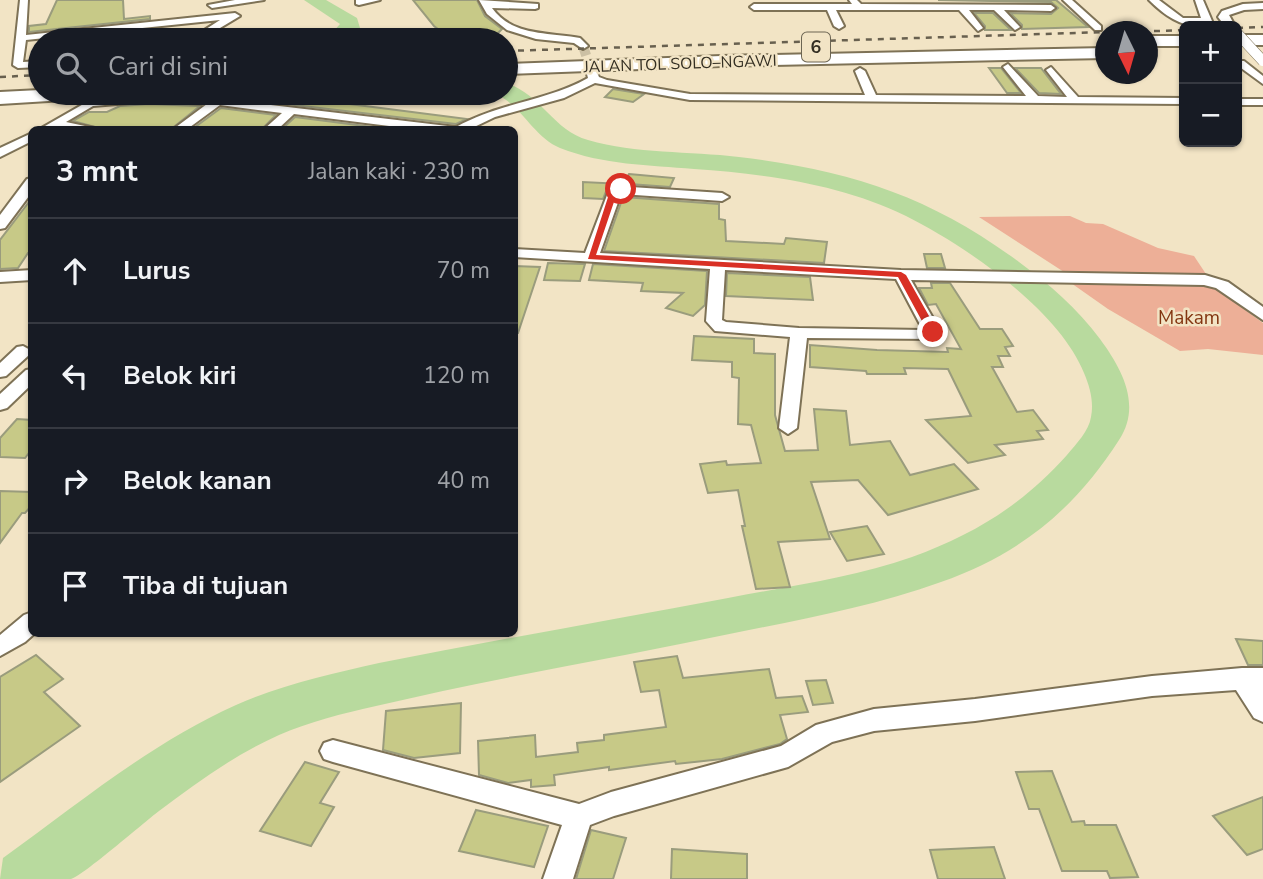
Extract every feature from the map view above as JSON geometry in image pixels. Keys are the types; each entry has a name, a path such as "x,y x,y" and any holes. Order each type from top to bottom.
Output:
{"highway":[{"name":"JALAN TOL SOLO–NGAWI","path":"518,56 1095,34"},
{"path":"1242,40 1263,40"},
{"path":"1158,41 1179,41"},
{"path":"1158,52 1179,52"},
{"path":"1242,56 1263,52"},
{"name":"JALAN TOL SOLO–NGAWI","path":"518,69 1095,53"},
{"path":"0,85 28,83"},
{"path":"0,98 28,98"}],"street":[{"path":"24,0 18,65 28,65"},
{"path":"205,5 260,0"},
{"path":"215,28 272,0"},
{"path":"359,2 376,0"},
{"path":"981,0 1016,27"},
{"path":"1025,0 1033,8"},
{"path":"1067,0 1095,27"},
{"path":"1153,0 1185,22 1208,21 1199,0"},
{"path":"484,3 535,5"},
{"path":"484,3 500,24 509,28"},
{"path":"754,7 814,4 830,7 856,3 1051,8"},
{"path":"964,4 978,28"},
{"path":"1226,21 1223,17 1225,13 1243,7 1263,6"},
{"path":"767,7 772,19"},
{"path":"830,7 839,26"},
{"path":"140,28 235,16"},
{"path":"518,31 538,37 579,43 578,25"},
{"path":"1242,38 1263,61"},
{"path":"21,43 28,42"},
{"path":"21,43 28,44"},
{"path":"1242,61 1263,81"},
{"path":"1008,67 1035,100"},
{"path":"860,71 872,99"},
{"path":"1051,71 1076,101"},
{"path":"464,126 485,115 545,102 571,93 592,74 691,97 1179,101"},
{"path":"1242,102 1263,102"},
{"path":"50,126 80,105"},
{"path":"184,126 213,105"},
{"path":"242,105 422,126"},
{"path":"274,126 291,111"},
{"path":"0,153 28,138"},
{"path":"0,225 28,187"},
{"path":"591,257 615,190 722,197"},
{"path":"518,253 901,275 1210,281 1222,285 1263,315"},
{"path":"718,263 714,321 717,325 799,332 931,335 933,332 901,275"},
{"path":"0,277 28,275"},
{"path":"788,428 799,332"},
{"path":"0,372 28,346"},
{"path":"0,404 28,378"},
{"path":"0,647 28,625"},
{"path":"333,751 579,817 611,804 788,756 825,733 874,720 1253,678 1263,711"},
{"path":"558,879 579,817"}],"green space":[{"name":"Makam","path":"1070,216 1086,223 1103,224 1158,248 1194,256 1206,274 1095,275 1064,272 979,217"},
{"name":"Makam","path":"1071,283 1189,284 1215,288 1263,323 1263,355 1208,349 1180,351 1108,309"}],"building":[{"path":"57,0 123,0 124,19 150,16 150,19 66,28 29,28 46,24"},
{"path":"413,0 477,0 485,16 501,28 437,28"},
{"path":"938,0 1056,0 1088,27 1022,29 1022,25 1010,13 1051,14 1058,8 1051,2"},
{"path":"974,13 993,13 1011,30 985,30 985,26"},
{"path":"989,68 1001,68 1021,93 1007,93"},
{"path":"1015,68 1041,68 1061,94 1039,93"},
{"path":"613,89 644,94 633,102 605,97"},
{"path":"295,105 357,105 467,119 456,124"},
{"path":"120,106 200,106 175,126 91,126 73,121 89,112 107,112"},
{"path":"221,108 276,115 265,126 196,126"},
{"path":"295,117 365,126 285,126"},
{"path":"629,174 674,178 670,187 623,184"},
{"path":"583,182 615,184 607,189 603,199 583,198"},
{"path":"623,197 719,204 719,219 725,220 726,241 784,244 786,238 827,242 824,263 604,251"},
{"path":"28,203 28,253 18,268 0,269 0,240"},
{"path":"924,254 941,254 945,268 927,268"},
{"path":"548,263 585,264 580,281 544,280"},
{"path":"593,264 707,271 705,305 693,316 666,308 683,293 641,291 643,283 589,280"},
{"path":"518,266 540,267 518,333"},
{"path":"727,273 810,277 813,300 726,296"},
{"path":"931,283 950,283 980,329 1002,329 1013,346 1005,347 1010,356 998,356 1003,367 992,367 1017,412 1033,410 1048,430 1037,431 1043,439 995,445 1005,455 968,463 926,420 971,416 948,369 904,368 906,374 867,374 866,371 810,367 810,345 948,352 947,348 961,349 936,304 928,305 919,288 932,288"},
{"path":"694,336 754,339 754,353 775,354 775,415 785,451 818,450 814,409 846,411 850,445 890,441 910,475 954,464 978,489 888,515 858,480 811,482 830,539 778,542 790,587 756,589 742,526 745,526 738,490 708,493 700,464 726,461 727,465 761,463 751,425 738,424 739,378 732,377 732,362 692,360"},
{"path":"17,419 28,420 28,454 25,458 0,457 0,438"},
{"path":"0,491 28,492 28,510 22,513 0,543"},
{"path":"867,526 884,554 847,561 830,532"},
{"path":"1236,639 1263,641 1263,665 1248,665"},
{"path":"36,655 63,679 44,692 80,726 0,782 0,677"},
{"path":"677,656 683,678 769,669 776,698 802,696 808,712 780,715 787,739 780,744 722,759 676,764 675,761 609,770 609,767 554,775 555,785 531,787 531,780 508,783 479,775 478,741 535,735 536,757 578,752 577,743 604,740 604,735 666,727 659,690 641,692 634,662"},
{"path":"826,680 833,703 813,705 806,681"},
{"path":"461,703 460,753 414,758 383,750 386,711"},
{"path":"305,762 339,772 320,803 334,807 311,846 260,831"},
{"path":"1052,771 1072,822 1084,821 1085,825 1116,825 1138,877 1110,878 1107,871 1062,871 1039,809 1029,809 1016,772"},
{"path":"1263,797 1263,849 1247,855 1213,816"},
{"path":"476,810 548,826 534,867 459,851"},
{"path":"591,830 626,838 613,879 576,879"},
{"path":"994,847 1005,879 938,879 930,850"},
{"path":"672,849 747,854 747,879 671,879"}],"waterway":[{"path":"313,0 350,22 350,28"},
{"path":"25,879 162,776 221,739 275,713 379,684 876,585 925,570 972,551 1015,527 1054,496 1105,432 1111,416 1109,388 1097,359 1077,332 1024,281 944,225 887,197 826,179 730,164 618,154 574,144 553,133 518,98"}],"tunnel":[{"path":"583,46 591,70"}],"railway":[{"path":"1242,28 1263,27"},
{"path":"1158,31 1179,30"},
{"path":"518,51 1095,32"},
{"path":"0,77 28,76"}],"route":[{"path":"621,189 614,191 591,257 901,275 933,332"}]}
